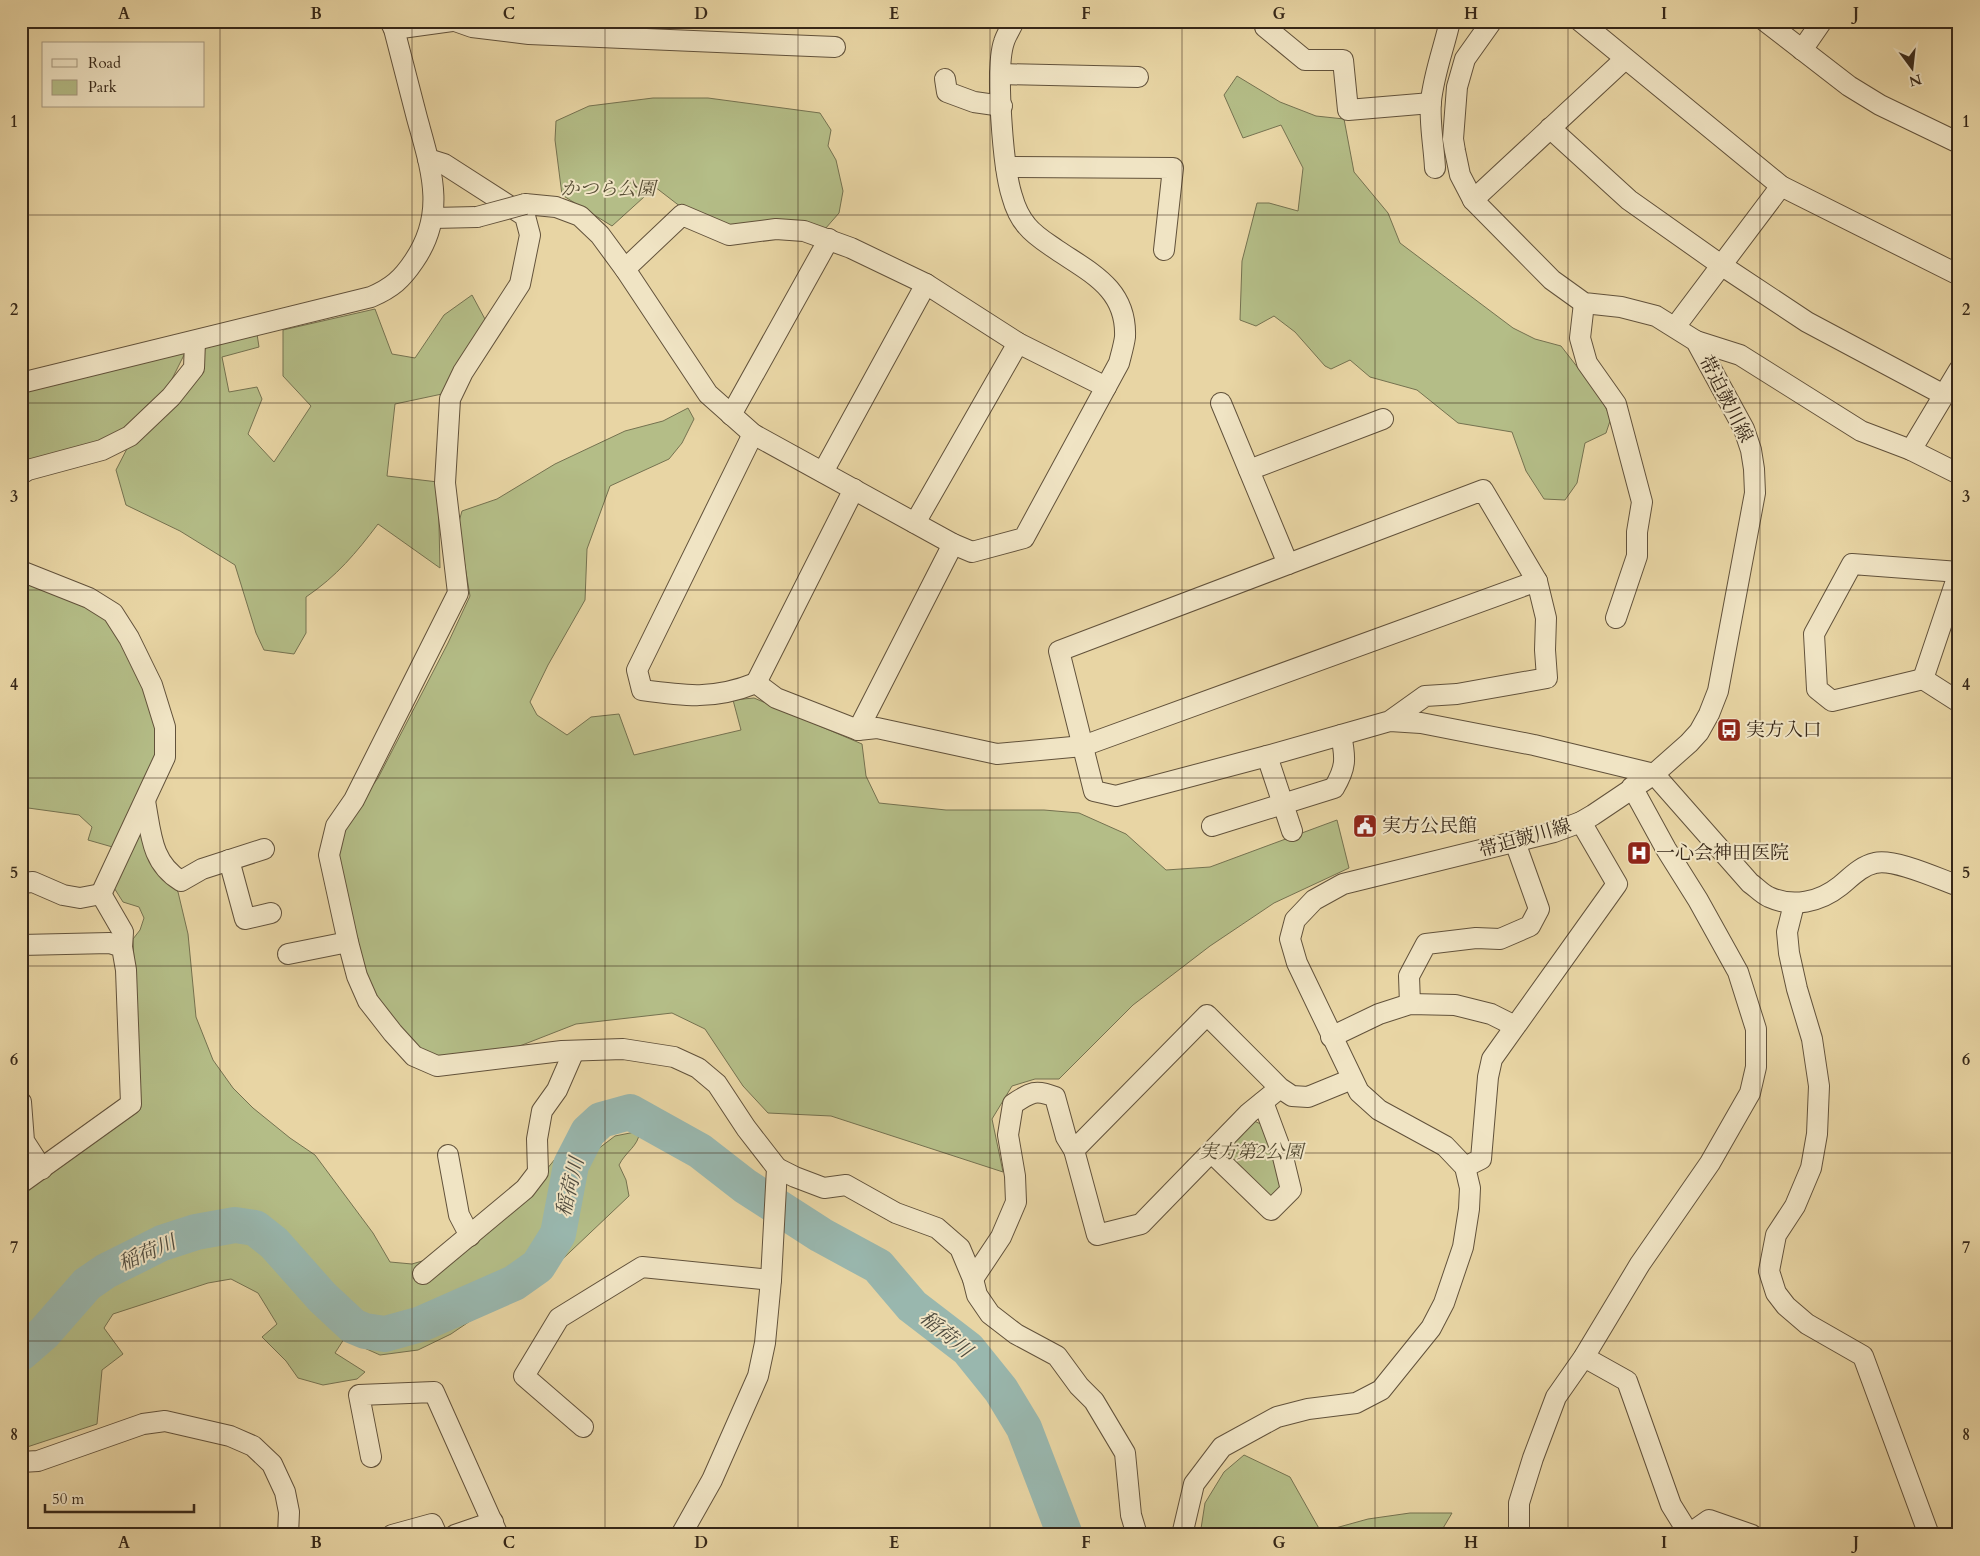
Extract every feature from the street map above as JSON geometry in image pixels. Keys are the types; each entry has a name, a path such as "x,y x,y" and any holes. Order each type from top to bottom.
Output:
{"street":[{"path":"21,383 371,297 389,289 405,275 424,247 433,218 434,190 428,159 392,25 454,21 472,27 529,34 835,47"},
{"path":"433,218 477,217 525,204 556,207 580,216 600,235 625,269 708,394 754,434 953,544 972,552 1024,538 1119,363 1125,337 1123,317 1118,299 1105,282 1048,244 1028,228 1018,214 1006,168 1000,74 1004,42 1014,21"},
{"path":"1435,168 1431,103 1438,61 1445,43 1450,21"},
{"name":"帯迫皷川線","path":"1182,1535 1194,1484 1222,1447 1277,1416 1308,1409 1356,1403 1381,1390 1430,1328 1444,1303 1463,1247 1470,1209 1470,1188 1464,1166 1445,1146 1379,1110 1359,1092 1297,963 1290,939 1295,920 1314,900 1343,884 1554,832 1581,822 1654,774 1690,743 1709,714 1718,691 1755,493 1751,450 1744,429 1696,340 1656,316 1622,307 1584,303 1552,280 1473,200 1460,175 1454,150 1453,139 1457,87 1465,59 1492,21"},
{"path":"1580,21 1781,186 1959,275"},
{"path":"1765,21 1849,86 1880,105 1957,136"},
{"path":"1802,50 1822,21"},
{"path":"1264,23 1306,60 1343,60 1348,110 1431,103"},
{"path":"1473,200 1625,59"},
{"path":"1000,74 1138,77"},
{"path":"945,79 947,92 974,102 1002,106"},
{"path":"1550,128 1629,200 1720,265 1807,322 1944,395"},
{"path":"428,159 444,164 525,216 530,235 520,284 463,372 450,399 445,483 458,593 354,800 336,826 329,855 357,976 368,1002 392,1033 414,1056 437,1066 574,1051 623,1049 674,1057 698,1068 717,1084 776,1174 765,1343 758,1376 712,1480 681,1535"},
{"path":"1006,168 1172,168 1164,250"},
{"path":"1675,327 1781,186"},
{"path":"625,269 682,215 729,235 776,229 804,231 851,248 926,284 1018,343 1106,387"},
{"path":"731,415 829,239"},
{"path":"823,472 926,284"},
{"path":"1584,303 1580,338 1587,363 1616,404 1642,502 1637,532 1636,556 1616,618"},
{"path":"1696,340 1740,355 1861,431 1911,450 1959,474"},
{"path":"21,474 28,470 102,450 130,436 171,397 194,368 195,341"},
{"path":"915,523 1018,343"},
{"path":"1911,450 1959,370"},
{"path":"1221,403 1288,564"},
{"path":"1249,470 1312,444 1384,419"},
{"path":"754,434 637,670 642,690 690,696 735,692 756,683 854,489"},
{"path":"1483,490 1537,581 1546,618 1545,650 1547,678 1457,694 1425,696 1390,721 1116,796 1094,791 1059,651 1483,490"},
{"path":"858,730 953,544"},
{"path":"1923,679 1959,572 1852,564 1814,634 1817,689 1832,702 1923,679 1959,702"},
{"path":"21,571 89,598 113,613 129,638 152,685 166,727 165,757 102,894"},
{"path":"756,683 776,698 858,730 877,728 997,754 1082,746 1537,581"},
{"path":"1390,721 1421,723 1534,744 1654,774 1750,883 1769,897 1794,904 1821,898 1838,888 1859,870 1875,863 1891,863 1959,886"},
{"path":"1212,826 1334,788 1343,773 1345,752 1341,735"},
{"path":"1267,756 1292,831"},
{"path":"1519,1535 1519,1503 1533,1458 1556,1397 1584,1357 1640,1264 1710,1163 1750,1093 1756,1067 1756,1028 1738,972 1632,788"},
{"path":"145,801 155,854 169,873 181,881 202,869 264,849"},
{"path":"1464,1166 1481,1159 1488,1077 1492,1059 1617,884 1581,822"},
{"path":"1410,1004 1409,976 1426,944 1476,938 1500,939 1530,926 1538,909 1515,842"},
{"path":"230,860 245,919 271,913"},
{"path":"21,883 33,882 63,894 80,898 102,894"},
{"path":"21,1183 131,1104 126,970 122,947 123,932 102,894"},
{"path":"1794,904 1787,932 1789,953 1797,989 1812,1038 1818,1076 1817,1134 1811,1168 1795,1206 1776,1235 1769,1271 1776,1293 1786,1306 1807,1324 1863,1356 1929,1535"},
{"path":"288,954 348,942"},
{"path":"21,945 110,943 122,947"},
{"path":"1331,1037 1379,1014 1410,1004 1455,1005 1491,1014 1515,1026"},
{"path":"1074,1150 1207,1015 1280,1088 1292,1096 1308,1097 1352,1079"},
{"path":"422,1274 525,1190 538,1172 537,1139 542,1111 557,1090 574,1051"},
{"path":"973,1279 1001,1237 1016,1202 1015,1176 1008,1134 1013,1104 1025,1096 1041,1091 1056,1097 1066,1137 1074,1150 1097,1235 1141,1224 1249,1112 1280,1088"},
{"path":"21,1102 24,1141 42,1169"},
{"path":"1211,1152 1271,1210 1291,1190 1282,1153 1263,1102"},
{"path":"448,1155 459,1216 470,1236"},
{"path":"776,1174 795,1177 824,1188 846,1185 896,1213 937,1228 960,1248 973,1279 976,1295 990,1314 1016,1334 1057,1356 1079,1386 1094,1401 1125,1453 1131,1515 1137,1535"},
{"path":"583,1427 524,1376 558,1318 642,1268 770,1280"},
{"path":"1584,1357 1627,1381 1671,1505 1689,1534 1709,1520 1752,1535"},
{"path":"371,1457 358,1395 434,1392 496,1528 455,1535"},
{"path":"21,1462 45,1459 143,1424 166,1422 230,1436 253,1446 272,1464 285,1492 289,1512 288,1535"},
{"path":"392,1535 432,1524 437,1535"}],"green space":[{"path":"1237,76 1280,102 1316,116 1344,119 1354,172 1388,213 1400,243 1513,328 1535,339 1561,346 1599,395 1611,418 1606,433 1585,443 1577,483 1565,500 1544,499 1526,471 1512,432 1458,423 1417,390 1370,377 1350,360 1331,369 1325,366 1295,332 1274,316 1256,326 1240,320 1242,261 1257,203 1269,203 1298,211 1303,168 1281,125 1243,138 1224,95"},
{"name":"かつら公園","path":"653,98 708,98 820,113 831,130 828,146 836,160 843,191 839,213 825,229 731,228 681,207 655,187 612,226 562,195 555,140 556,121 589,106"},
{"path":"472,295 486,321 442,394 395,404 387,476 438,482 440,568 378,524 345,564 306,597 306,633 294,654 264,650 256,633 235,565 180,531 126,505 116,470 131,441 200,371 205,348 257,334 259,347 222,357 229,392 257,387 262,399 248,434 274,462 311,406 283,376 283,330 375,309 392,354 415,358 444,315"},
{"path":"186,351 165,393 136,427 104,443 21,465 21,392"},
{"path":"688,408 694,419 682,443 669,459 610,486 587,549 585,600 548,665 530,702 537,715 567,735 591,717 619,714 634,755 741,730 733,700 754,698 862,744 866,776 879,803 946,810 1044,810 1079,813 1126,834 1166,870 1210,867 1337,820 1349,868 1274,903 1210,946 1133,1005 1059,1079 1035,1079 1012,1086 992,1119 1003,1172 831,1116 768,1113 743,1086 705,1029 672,1013 576,1024 512,1049 439,1062 421,1053 397,1029 364,974 335,854 345,824 378,778 448,643 470,596 458,525 462,511 497,499 555,464 625,431 663,421"},
{"path":"21,579 57,593 109,619 133,657 160,730 156,755 116,848 88,840 92,827 79,815 21,807"},
{"path":"141,818 163,876 178,892 188,934 196,1017 213,1060 233,1088 253,1108 290,1138 315,1155 373,1233 390,1262 412,1264 463,1249 526,1195 555,1159 594,1152 615,1136 640,1131 637,1141 619,1165 626,1180 629,1196 532,1288 498,1302 451,1334 418,1350 380,1355 344,1339 335,1353 365,1372 357,1379 323,1385 298,1378 286,1361 262,1337 277,1324 258,1293 231,1279 208,1283 113,1314 104,1328 123,1354 102,1370 97,1424 21,1449 21,1194 140,1110 133,939 140,930 144,918 139,907 123,902 111,883"},
{"name":"実方第2公園","path":"1252,1120 1265,1126 1281,1189 1275,1196 1266,1196 1228,1158 1226,1149"},
{"path":"1244,1455 1290,1477 1321,1532 1368,1519 1410,1513 1452,1513 1439,1535 1200,1535 1205,1503 1224,1472"}],"waterway":[{"name":"稲荷川","path":"21,1353 44,1333 87,1284 106,1271 162,1243 196,1232 235,1225 255,1228 274,1243 322,1297 353,1326 365,1331 385,1334 421,1324 514,1283 538,1266 558,1234 571,1165 588,1132 601,1120 630,1112 700,1151 745,1186 821,1235 878,1266 912,1306 968,1349 1001,1390 1024,1428 1065,1535"}],"place":[{"name":"実方入口","path":"1729,730"},
{"name":"実方公民館","path":"1365,826"},
{"name":"一心会神田医院","path":"1639,853"}]}
